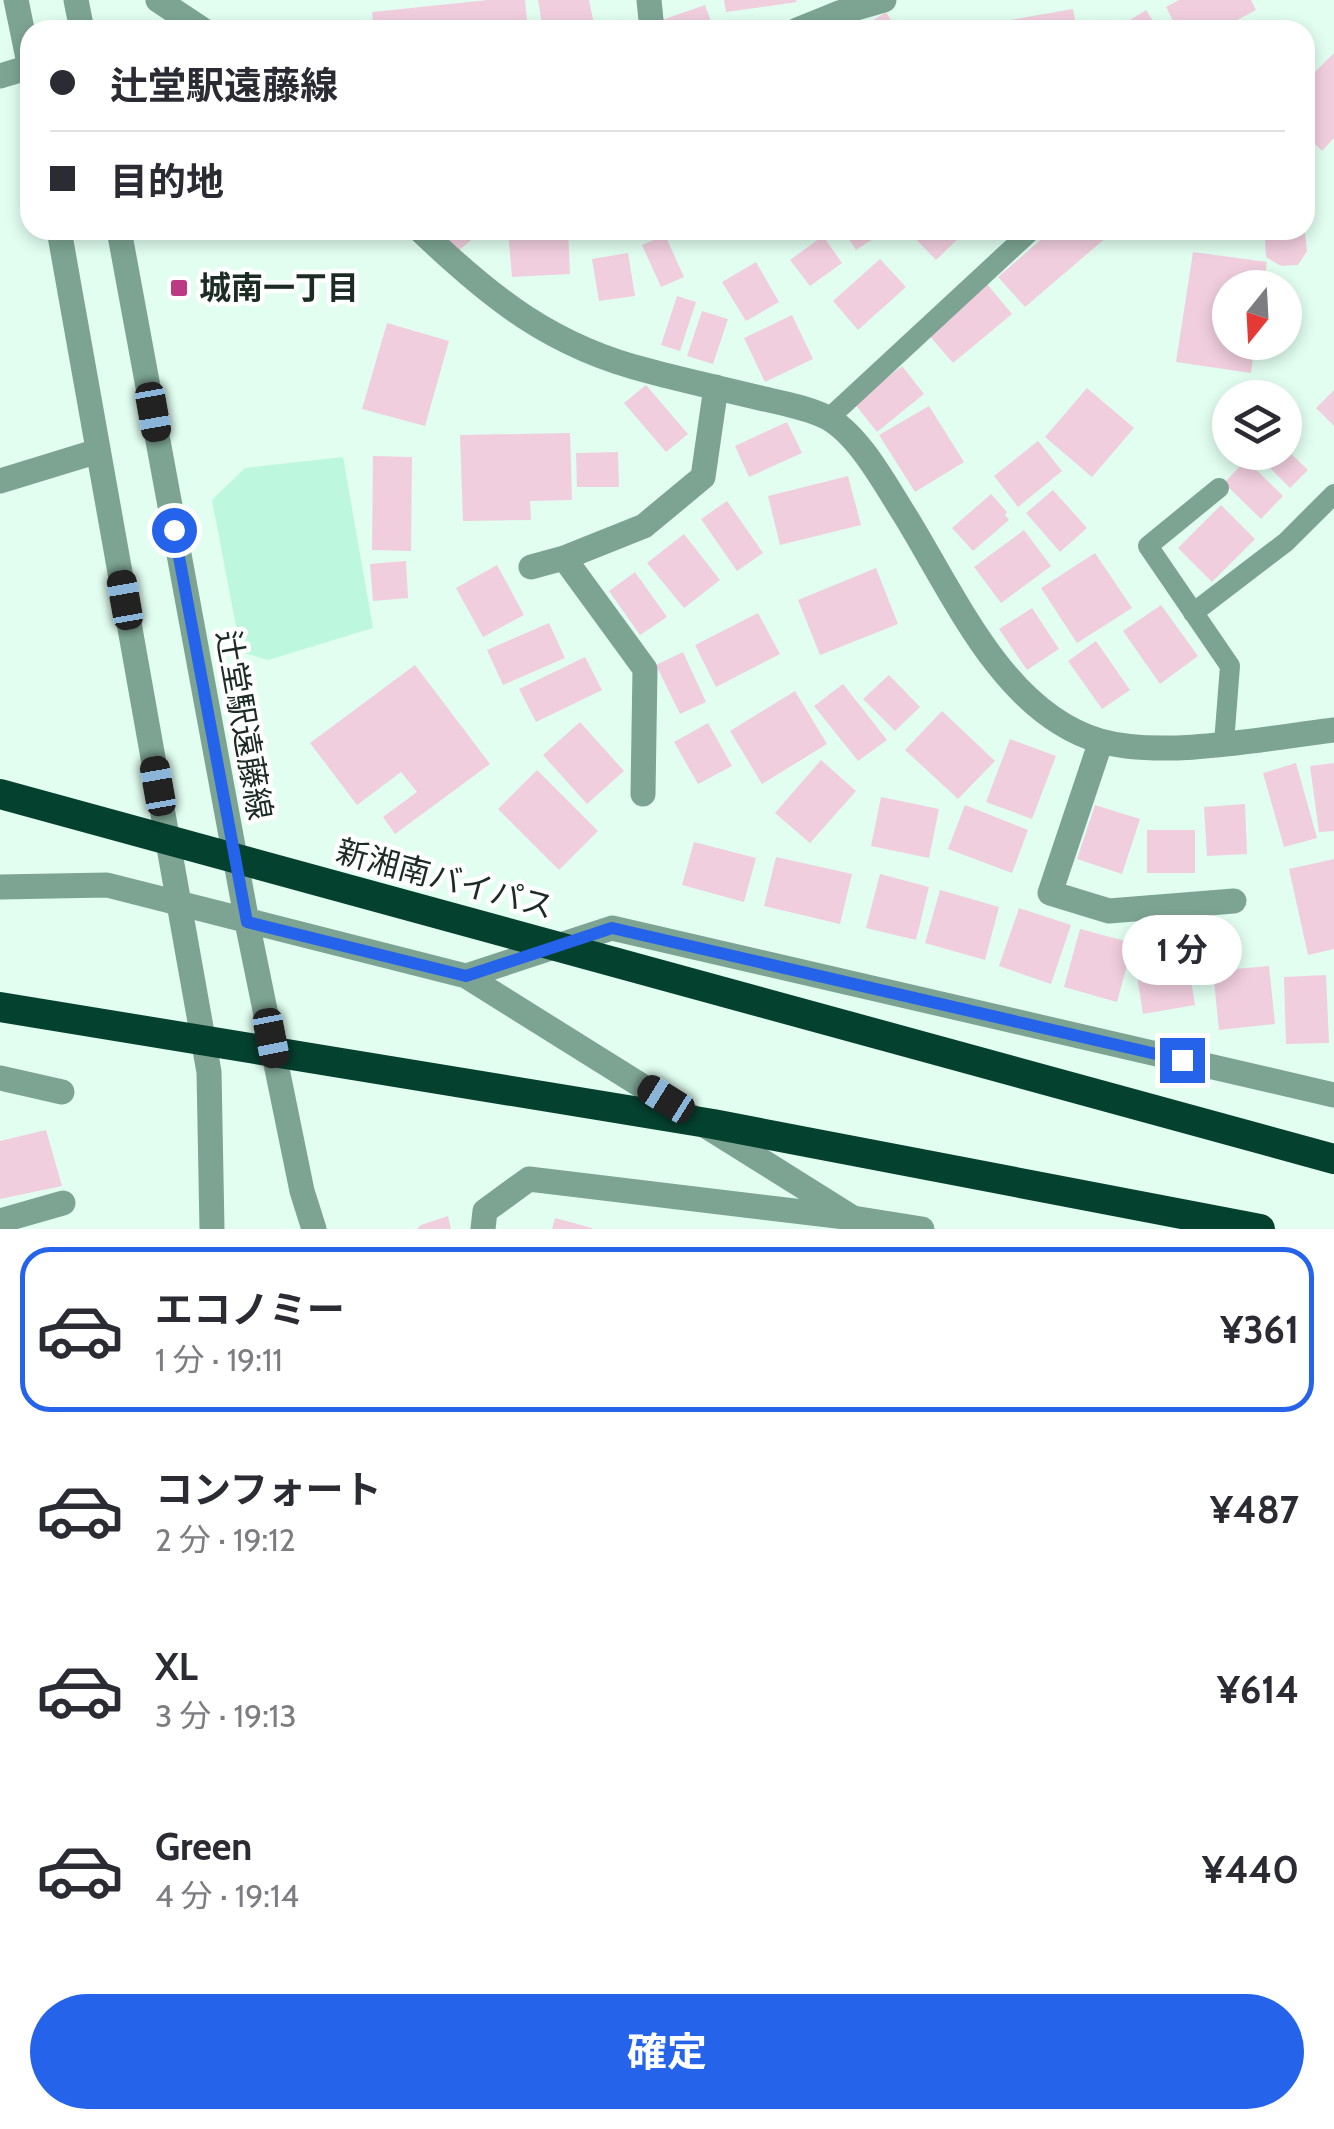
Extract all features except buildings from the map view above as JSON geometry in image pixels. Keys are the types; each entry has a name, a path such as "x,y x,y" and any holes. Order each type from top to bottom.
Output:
{"highway":[{"name":"新湘南バイパス","path":"0,794 1334,1160"},
{"path":"0,1007 713,1124 1260,1229"}],"street":[{"path":"158,0 189,20"},
{"path":"814,20 839,6 884,0"},
{"path":"61,240 209,1072 212,1229"},
{"name":"辻堂駅遠藤線","path":"121,240 247,922 302,1191 314,1229"},
{"path":"430,240 476,284 530,323 593,354 828,418 875,467 996,663 1028,698 1060,723 1101,741 1148,746 1224,743 1334,730"},
{"path":"531,567 644,526 703,477 716,388"},
{"path":"0,481 98,450"},
{"path":"564,558 645,669 643,794"},
{"path":"1101,741 1050,893 1109,911 1234,901"},
{"path":"0,887 107,884 466,976 853,1218"},
{"path":"466,976 612,928 1334,1096"},
{"path":"0,1078 62,1092"},
{"path":"483,1229 484,1211 529,1180 922,1229"},
{"path":"0,1221 64,1203"}],"lane":[{"path":"828,418 1021,240"},
{"path":"1219,488 1148,546 1230,666 1224,743"},
{"path":"1193,613 1286,542 1334,494"}],"green space":[{"path":"343,457 373,628 268,660 241,652 212,500 245,468"}],"place":[{"name":"城南一丁目","path":"179,288"}],"route":[{"path":"174,530 247,922 466,976 612,928 1182,1060"}]}
